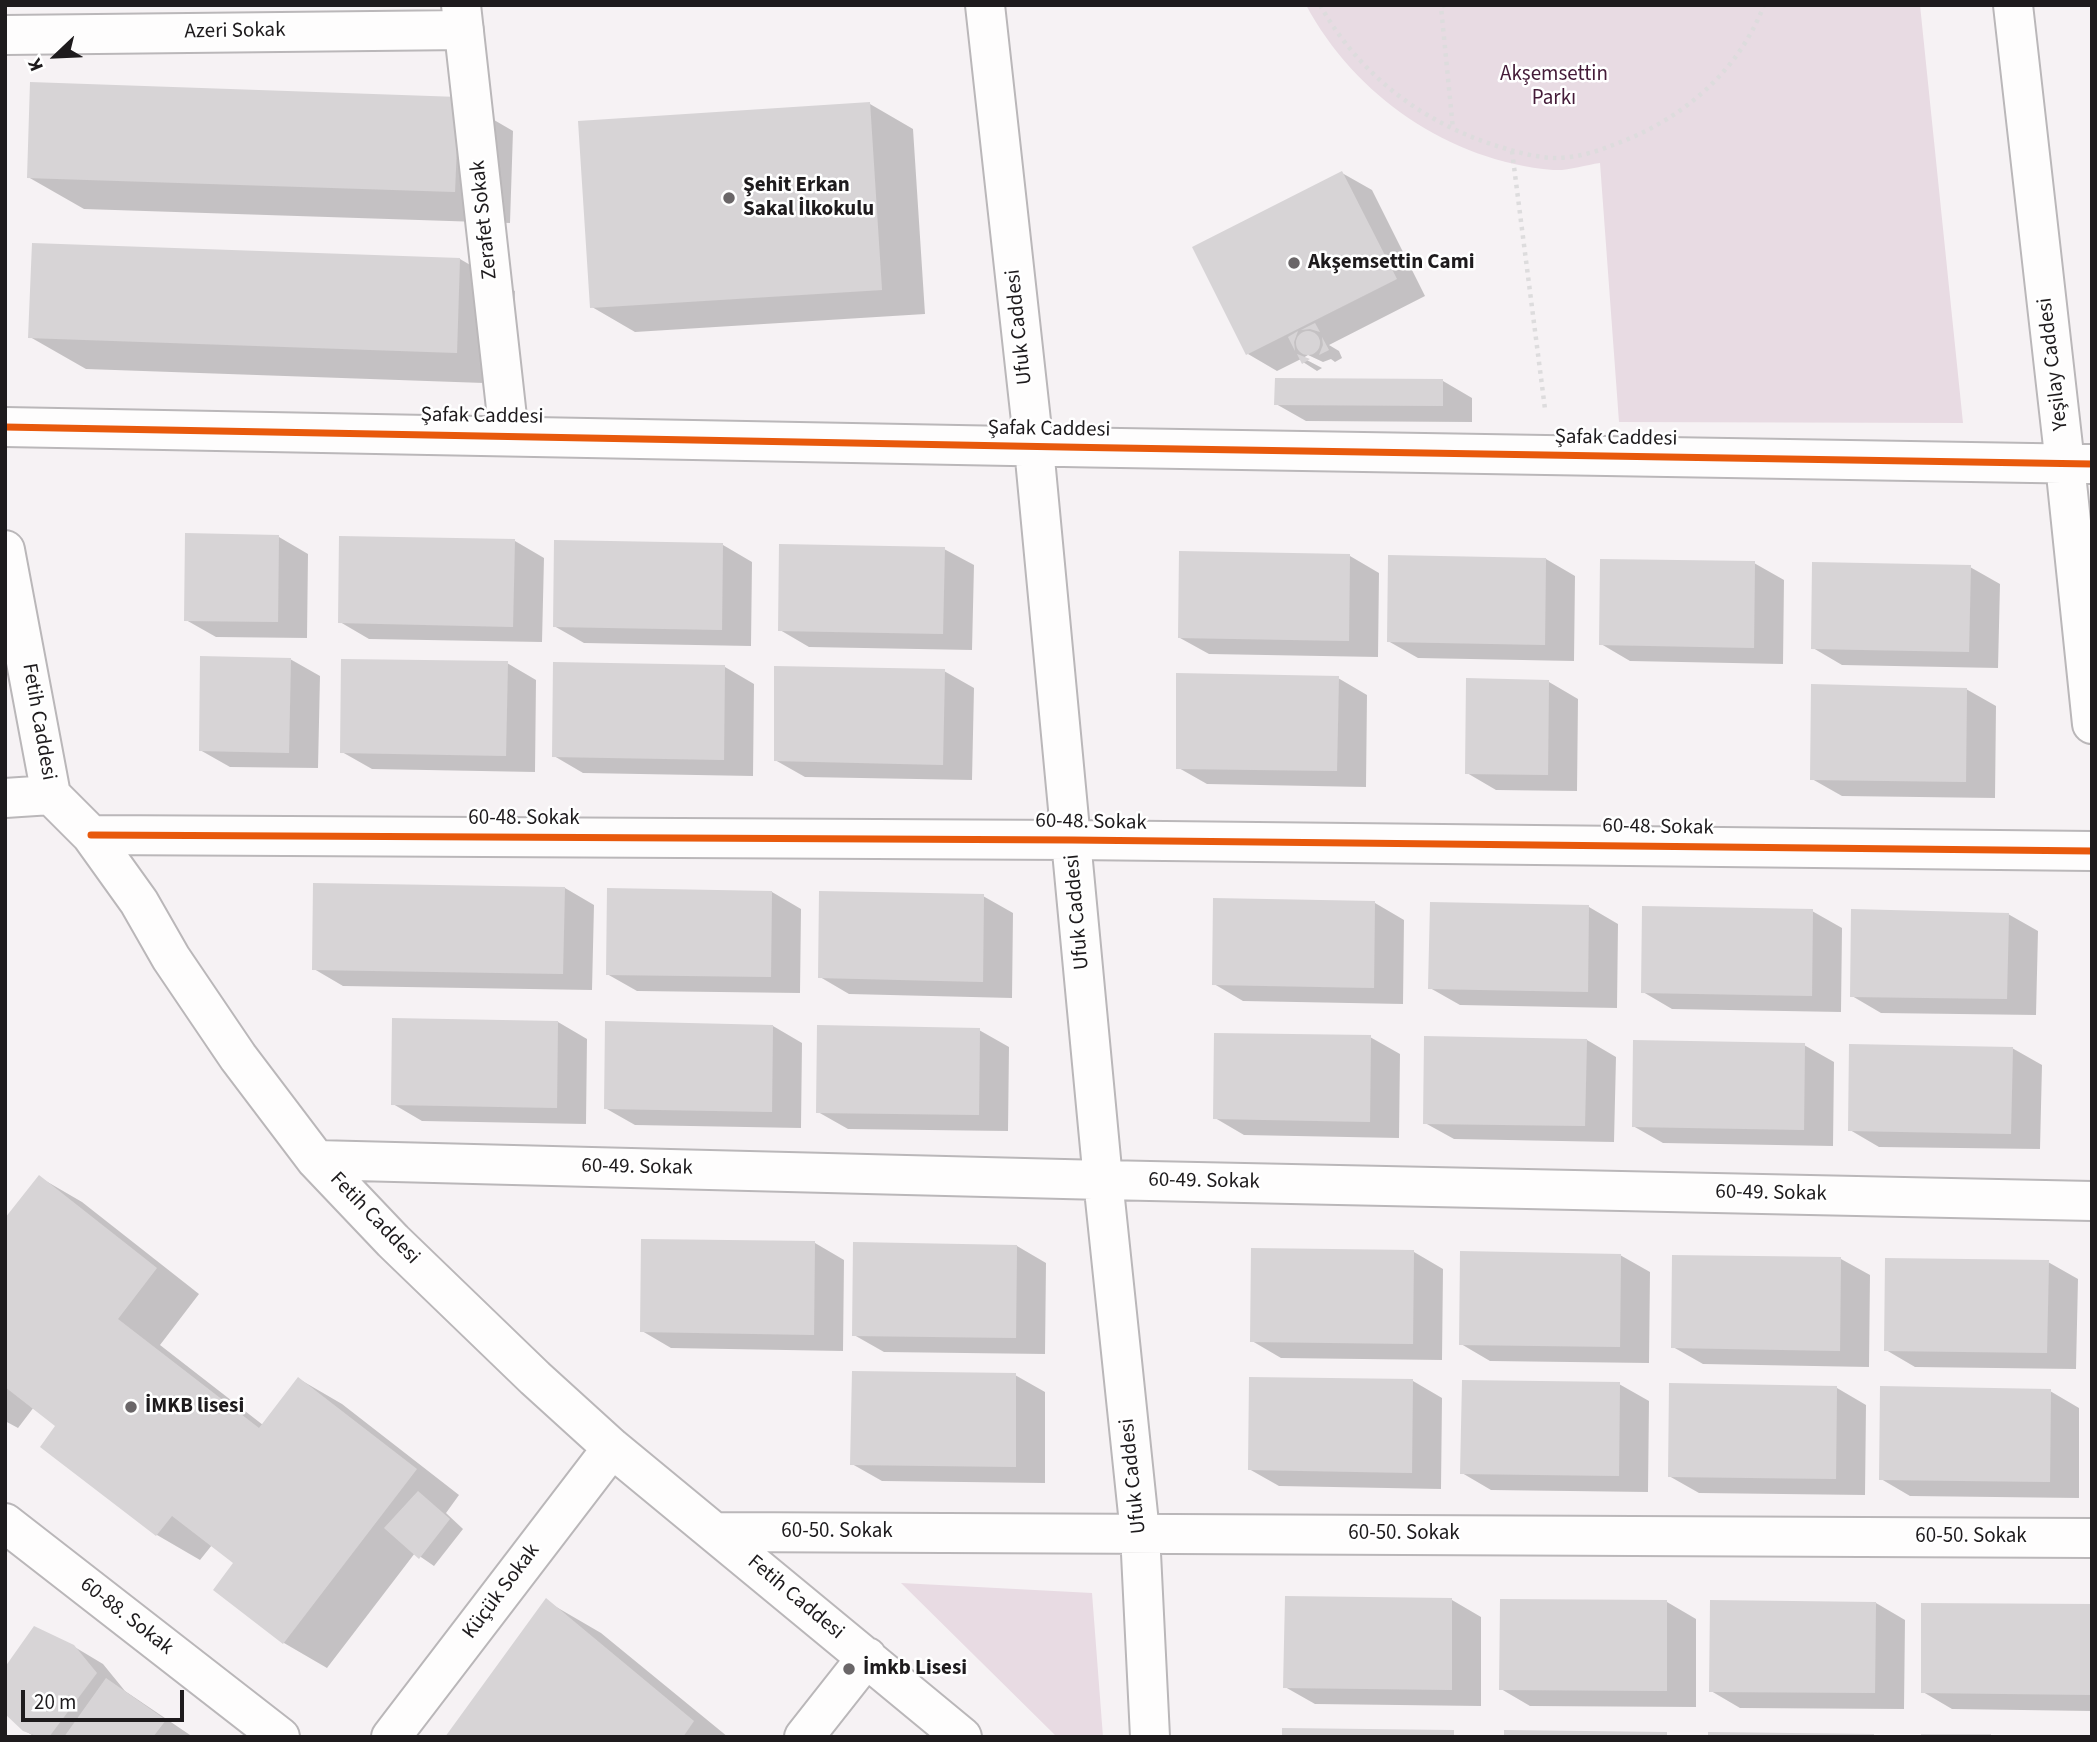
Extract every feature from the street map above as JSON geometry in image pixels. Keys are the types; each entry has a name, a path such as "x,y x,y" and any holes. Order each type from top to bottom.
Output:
{"street":[{"name":"Ufuk Caddesi","path":"985,5 1034,448 1103,1180 1140,1533 1150,1737"},
{"name":"Yeşilay Caddesi","path":"2013,5 2079,464 2092,724"},
{"name":"Azeri Sokak","path":"5,35 463,18"},
{"name":"Zerafet Sokak","path":"463,18 509,435"},
{"name":"Şafak Caddesi","path":"5,427 509,435 1034,448 2079,464"},
{"name":"Fetih Caddesi","path":"5,550 51,795 90,835 139,902 171,958 237,1056 316,1160 393,1241 612,1448 962,1737"},
{"path":"5,798 51,795"},
{"name":"60-48. Sokak","path":"90,835 1072,840 2092,851"},
{"name":"60-49. Sokak","path":"316,1160 2092,1201"},
{"name":"Küçük Sokak","path":"391,1737 612,1448"},
{"name":"60-88. Sokak","path":"5,1523 280,1737"},
{"name":"60-50. Sokak","path":"716,1532 2092,1538"},
{"path":"804,1737 867,1657"}],"path":[{"path":"1320,5 1359,60 1391,91 1429,117 1453,129 1513,151 1556,158 1598,151 1638,136 1676,115 1709,88 1737,55 1759,19 1764,5"},
{"path":"1446,5 1441,7 1453,129"},
{"path":"1513,151 1551,455"}],"green space":[{"name":"Akşemsettin Parkı","path":"1306,5 1920,5 1963,423 1619,422 1600,163 1559,170 1515,164 1477,153 1442,138 1378,95 1326,38"},
{"path":"901,1583 1092,1593 1103,1737 1057,1737"}],"building":[{"path":"30,82 459,97 455,192 27,178"},
{"path":"870,102 882,290 590,308 578,121"},
{"name":"Akşemsettin Cami","path":"1342,171 1397,279 1246,355 1192,247"},
{"path":"32,243 460,258 457,353 28,338"},
{"path":"1315,323 1320,332 1301,330"},
{"path":"1298,331 1294,342 1295,351 1288,337"},
{"path":"1308,331 1319,338 1320,343 1313,354 1308,355 1297,348 1296,343 1303,332"},
{"path":"1322,337 1329,350 1319,355 1323,345"},
{"path":"1297,354 1310,359 1302,364"},
{"path":"1275,378 1443,379 1443,406 1274,405"},
{"path":"185,533 279,535 278,622 184,621"},
{"path":"339,536 515,539 513,627 338,623"},
{"path":"554,540 723,543 722,630 553,627"},
{"path":"779,544 945,547 943,634 778,631"},
{"path":"1179,551 1350,554 1349,641 1178,638"},
{"path":"1388,555 1546,558 1545,645 1387,642"},
{"path":"1600,559 1755,561 1754,648 1599,645"},
{"path":"1812,562 1971,565 1969,652 1811,649"},
{"path":"200,656 291,658 289,753 199,751"},
{"path":"341,659 508,661 506,756 340,753"},
{"path":"553,662 725,665 724,760 552,757"},
{"path":"774,666 945,669 943,765 774,761"},
{"path":"1176,673 1339,676 1337,771 1176,769"},
{"path":"1466,678 1549,680 1548,775 1465,774"},
{"path":"1811,684 1967,688 1966,782 1810,780"},
{"path":"313,883 565,887 563,974 312,970"},
{"path":"607,888 772,891 771,977 606,975"},
{"path":"819,891 984,894 983,982 818,978"},
{"path":"1213,898 1375,901 1374,988 1212,985"},
{"path":"1430,902 1589,905 1588,992 1428,989"},
{"path":"1642,906 1813,909 1812,996 1641,993"},
{"path":"1851,909 2009,913 2007,999 1850,997"},
{"path":"392,1018 558,1021 557,1108 391,1105"},
{"path":"605,1021 773,1025 772,1112 604,1109"},
{"path":"817,1025 980,1028 979,1115 816,1113"},
{"path":"1214,1033 1371,1035 1370,1122 1213,1119"},
{"path":"1424,1036 1587,1039 1585,1126 1423,1124"},
{"path":"1633,1040 1805,1043 1804,1130 1632,1127"},
{"path":"1849,1044 2013,1047 2011,1134 1848,1131"},
{"name":"İMKB lisesi","path":"39,1175 157,1268 118,1319 259,1428 298,1377 417,1469 283,1644 213,1590 233,1563 172,1516 156,1536 40,1447 55,1426 5,1387 5,1218"},
{"path":"641,1239 815,1241 814,1335 640,1332"},
{"path":"853,1242 1017,1245 1016,1338 852,1336"},
{"path":"1251,1248 1414,1250 1413,1344 1250,1342"},
{"path":"1460,1251 1621,1254 1620,1347 1459,1345"},
{"path":"1672,1255 1841,1257 1840,1351 1671,1348"},
{"path":"1885,1258 2049,1260 2047,1353 1884,1351"},
{"path":"852,1371 1016,1373 1016,1467 850,1465"},
{"path":"1249,1377 1413,1379 1412,1473 1248,1470"},
{"path":"1462,1380 1620,1382 1619,1476 1460,1474"},
{"path":"1669,1383 1837,1386 1836,1479 1668,1477"},
{"path":"1880,1386 2051,1389 2050,1482 1879,1480"},
{"path":"418,1491 450,1519 419,1559 384,1528"},
{"path":"1285,1596 1452,1598 1452,1690 1283,1688"},
{"path":"546,1598 694,1721 683,1737 445,1737"},
{"path":"1500,1599 1667,1600 1667,1691 1499,1690"},
{"path":"1710,1600 1876,1602 1875,1693 1709,1692"},
{"path":"1921,1603 2092,1604 2092,1695 1921,1693"},
{"path":"34,1626 74,1645 97,1673 49,1737 39,1737 23,1731 5,1714 5,1667"},
{"path":"106,1678 166,1720 153,1737 64,1737"},
{"path":"1282,1728 1454,1730 1454,1737 1282,1737"},
{"path":"1504,1730 1667,1732 1667,1737 1504,1737"},
{"path":"1708,1732 1874,1734 1874,1737 1708,1737"},
{"path":"1921,1734 1991,1734 1991,1737 1921,1737"}],"cycle path":[{"path":"5,427 1570,457 2092,464"},
{"path":"91,835 1072,840 2092,851"}],"place":[{"name":"Şehit Erkan Sakal İlkokulu","path":"729,198"},
{"name":"Akşemsettin Cami","path":"1294,263"},
{"name":"İMKB lisesi","path":"131,1407"},
{"name":"İmkb Lisesi","path":"849,1669"}]}
